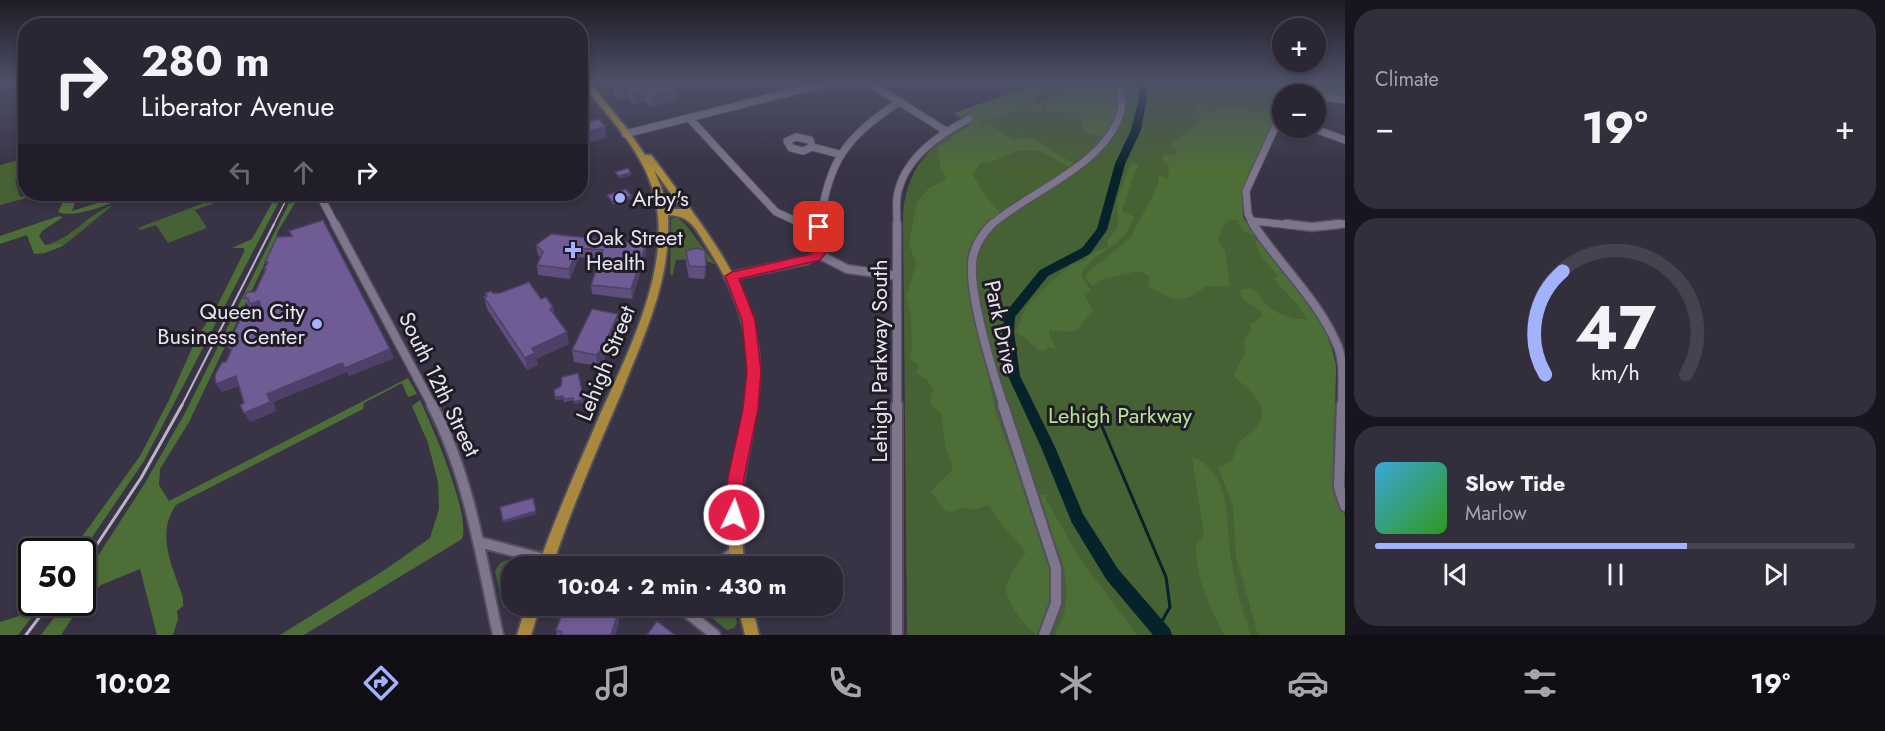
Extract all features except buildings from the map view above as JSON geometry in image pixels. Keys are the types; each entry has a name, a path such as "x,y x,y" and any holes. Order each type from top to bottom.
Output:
{"main road":[{"name":"Lehigh Street","path":"550,556 652,302 663,258 663,212 653,177 608,112"},
{"path":"637,151 649,158 732,276 749,320 754,371 750,409 736,478 736,556"},
{"path":"663,212 681,212 699,227"},
{"path":"524,635 530,616"},
{"path":"747,616 752,635"}],"street":[{"path":"625,134 714,112"},
{"path":"818,254 824,189 839,154 865,125 885,112"},
{"path":"915,112 946,131"},
{"name":"Park Drive","path":"1044,635 1056,609 1059,595 1056,568 1004,415 986,348 972,275 972,258 978,240 994,222 1088,157 1103,142 1120,112"},
{"path":"689,118 776,212 798,222 819,227"},
{"name":"Lehigh Parkway South","path":"897,635 896,207 899,188 906,171 917,155 946,131 969,119"},
{"path":"1326,133 1345,140"},
{"path":"1272,135 1246,191 1246,205 1251,221 1322,314 1339,348 1343,372 1339,487 1345,506"},
{"path":"812,147 839,154"},
{"name":"South 12th Street","path":"323,201 440,419 461,472 479,542 498,635"},
{"path":"1251,221 1312,227 1345,224"},
{"path":"818,254 847,269 897,276"},
{"path":"732,276 807,260 818,254"},
{"path":"479,542 524,556"},
{"path":"729,556 735,551"},
{"path":"691,616 715,635"}],"green space":[{"name":"Lehigh Parkway","path":"1001,112 1272,112 1272,122 1242,190 1243,217 1252,232 1283,269 1336,363 1334,488 1341,510 1345,515 1345,635 907,635 903,215 906,193 922,160 934,147 947,137"},
{"path":"1012,112 980,123 990,124 1015,141 1018,138 1033,139 1074,164 1068,167 1045,154 1023,150 990,162 980,163 973,175 984,194 1000,213 983,228 972,242 967,256 967,276 997,418 1013,458 1053,578 1054,602 1037,635 1017,615 1005,589 1013,570 1026,552 998,520 989,505 972,510 963,507 952,512 945,511 931,492 953,468 945,446 941,413 931,406 930,395 934,390 926,379 916,373 919,365 910,360 911,313 906,297 916,264 909,244 915,210 918,201 929,188 942,182 946,177 940,167 937,148 970,125 954,113"},
{"path":"1073,112 1117,112 1103,137 1097,134 1092,135 1086,130 1078,113"},
{"path":"1196,112 1272,112 1272,125 1242,190 1243,217 1257,237 1244,232 1237,220 1229,220 1222,227 1218,241 1225,250 1230,286 1207,286 1188,298 1172,299 1149,287 1149,276 1139,271 1099,280 1093,286 1086,279 1087,273 1130,238 1155,187 1158,186 1159,175 1168,179 1169,166 1162,159 1163,155 1176,155 1176,150 1169,146 1197,124 1201,115"},
{"path":"18,160 18,179 15,180 18,200 0,205 0,165"},
{"path":"1131,162 1139,166 1134,174 1122,211 1135,217 1121,239 1089,263 1081,276 1091,291 1084,294 1093,310 1077,330 1065,332 1050,330 1049,335 1057,350 1048,347 1045,351 1039,350 1016,331 1026,307 1071,265 1086,260 1088,254 1108,247 1107,241 1118,227 1117,200"},
{"path":"60,201 76,201 72,211 104,201 116,201 86,211 66,214 58,212 62,204"},
{"path":"209,201 220,201 195,210 207,228 168,243 156,225 141,230 138,228"},
{"path":"273,201 279,201 144,461 92,538 81,538 140,456 169,400 196,339 216,308 244,252 244,248 232,248 252,239"},
{"path":"290,201 296,201 278,231 275,242 189,422 160,469 159,485 169,501 408,378 417,394 408,397 402,383 364,403 363,409 176,505 170,516 166,539 171,563 183,598 183,606 177,611 178,619 173,635 157,635 140,569 101,585 96,590 96,559 145,483 186,411"},
{"path":"113,205 63,246 60,243 45,245 72,232 95,214"},
{"path":"59,216 63,217 42,231 39,236 45,245 60,243 63,246 45,253 34,254 27,235 0,244 0,236"},
{"path":"677,217 686,225 715,264 699,259 676,260 673,275 670,275 671,219"},
{"path":"1255,241 1259,241 1305,296 1324,327 1335,361 1333,457 1336,491 1345,515 1345,635 1258,635 1236,557 1233,506 1218,467 1232,461 1239,443 1255,429 1262,414 1261,406 1252,393 1233,376 1245,353 1244,340 1252,329 1249,325 1262,317 1262,313 1242,298 1240,290 1251,288 1269,307 1279,313 1307,319 1273,278 1278,276 1261,256"},
{"path":"420,400 456,491 461,510 462,539 304,635 280,635 386,569 430,538 439,509 438,482 428,443 412,406"},
{"path":"1192,456 1206,465 1215,475 1221,488 1227,515 1231,559 1251,635 1225,635 1204,592 1198,569 1196,545 1204,535"},
{"path":"1037,495 1047,495 1046,499 1080,559 1137,635 1056,635 1065,609 1066,579"},
{"path":"501,563 501,598 495,571"},
{"path":"19,616 33,616 18,635 0,635 0,622"},
{"path":"55,616 73,616 61,635 41,635"},
{"path":"710,616 736,616 737,623 734,628 727,630"}],"waterway":[{"path":"1140,112 1136,130 1120,164 1102,230 1086,251 1044,273 1009,316 1008,332 1014,376 1048,447 1077,518 1112,574 1164,635"},
{"path":"1106,407 1098,417 1166,577 1170,607 1158,628"}],"railway":[{"path":"274,224 286,201"},
{"path":"181,407 274,224"},
{"path":"96,546 141,478 182,405"},
{"path":"26,635 40,616"}],"place":[{"name":"Arby's","path":"620,198"},
{"name":"Oak Street Health","path":"573,250"},
{"name":"Queen City Business Center","path":"317,324"}],"route":[{"path":"734,515 736,478 753,390 754,354 749,320 732,276 816,257 819,227"}]}
